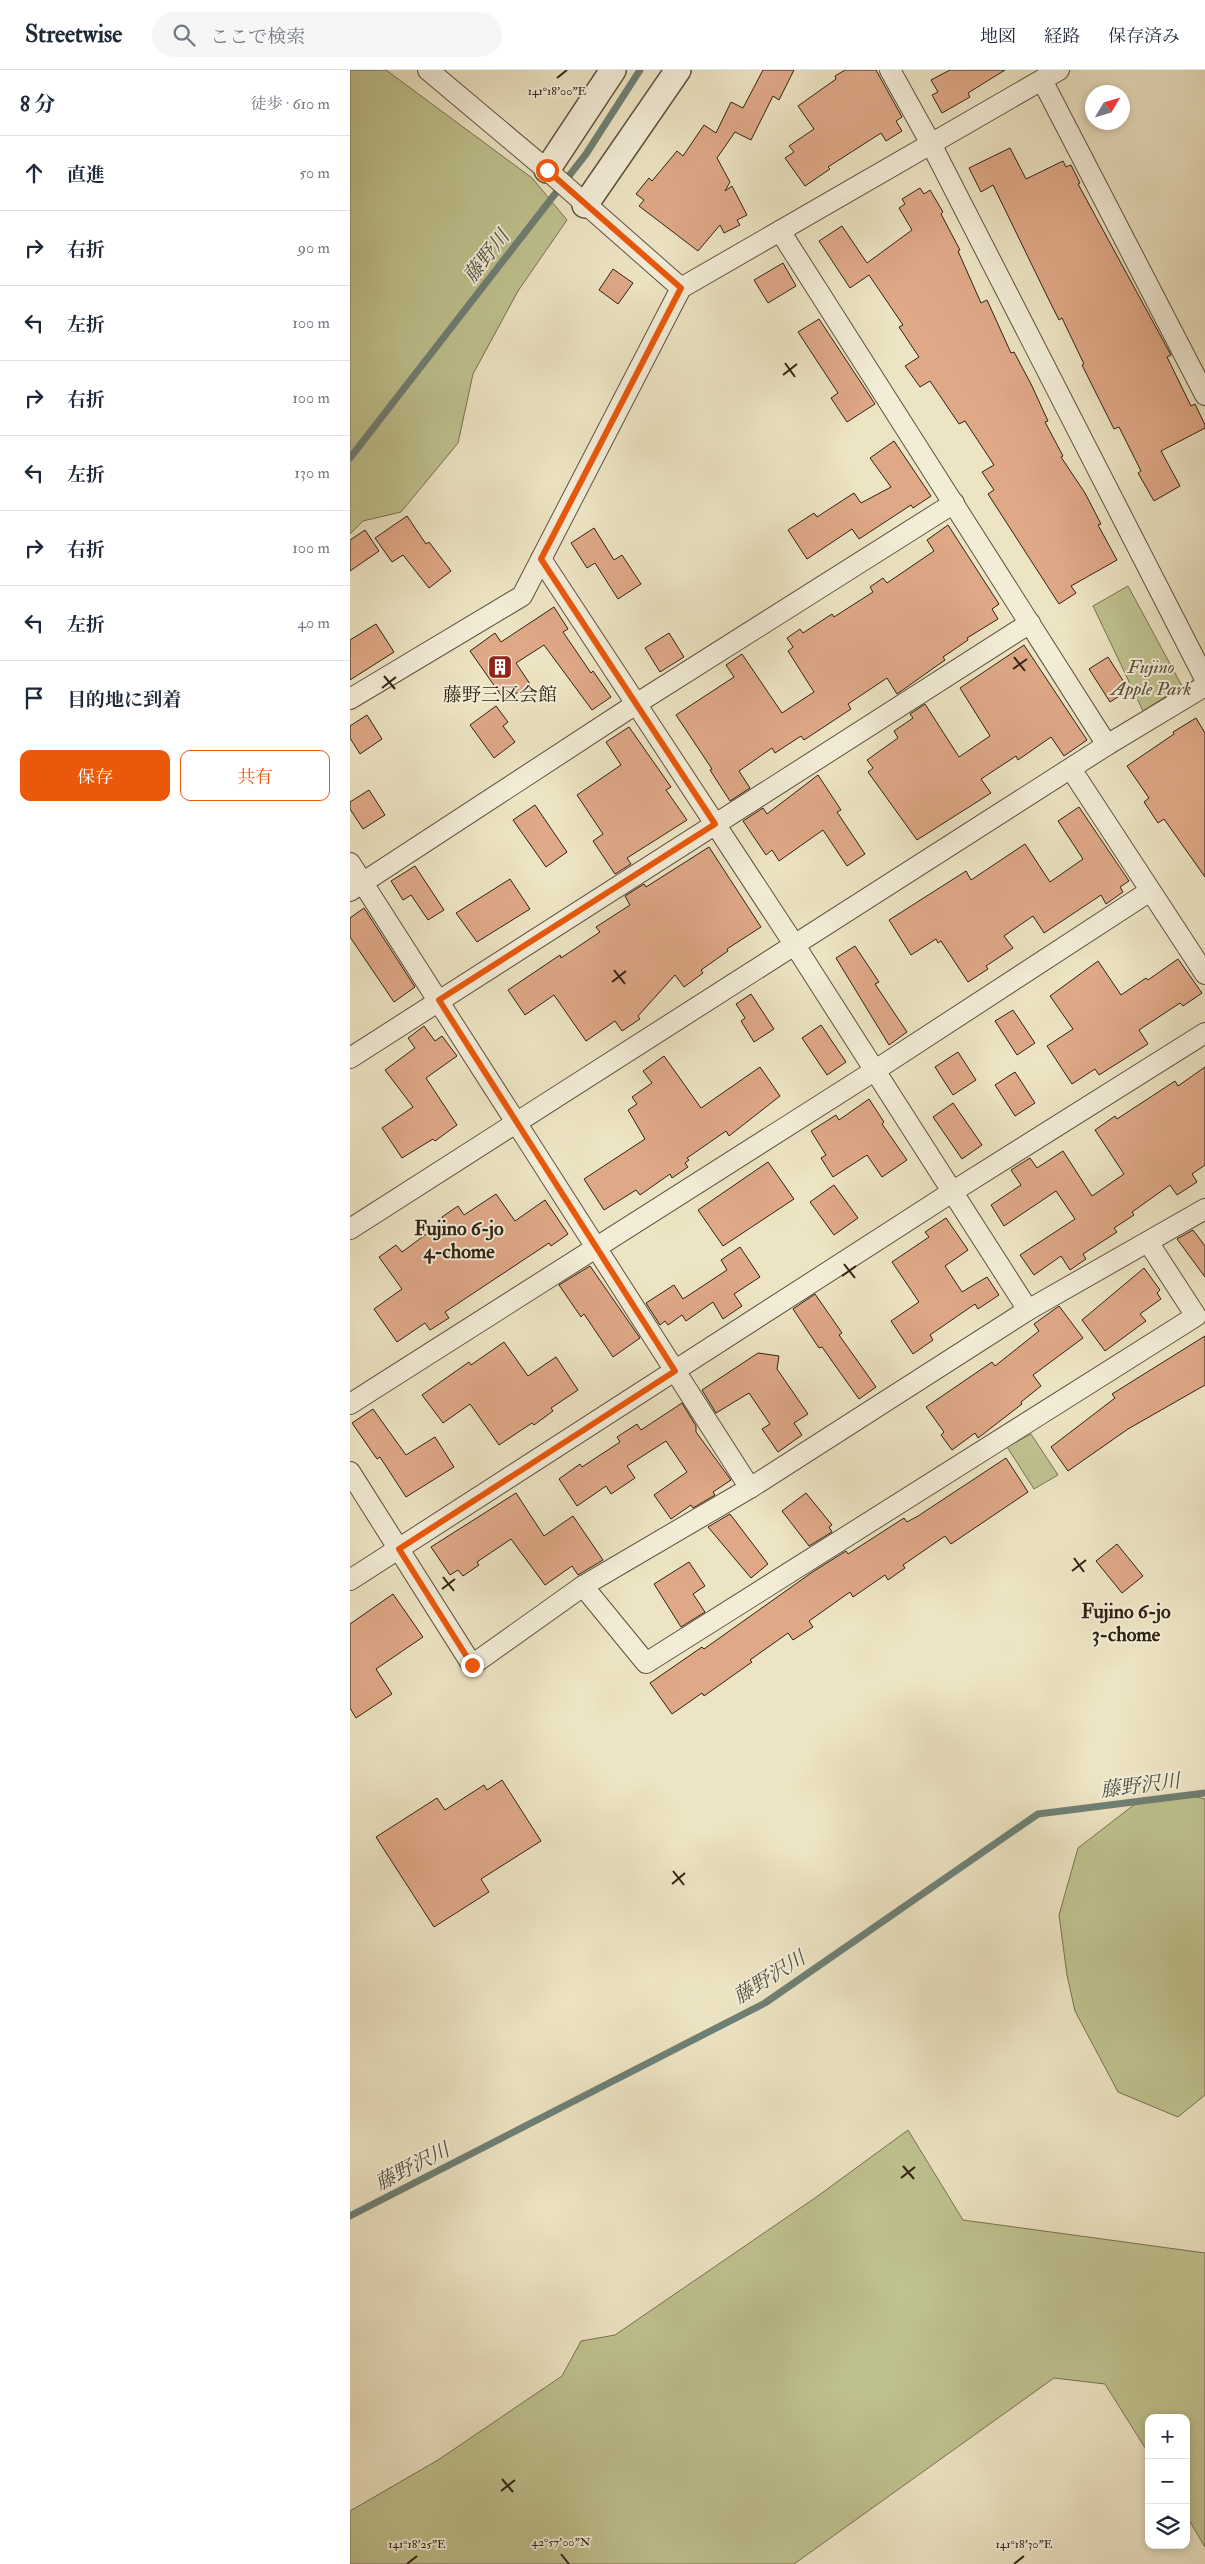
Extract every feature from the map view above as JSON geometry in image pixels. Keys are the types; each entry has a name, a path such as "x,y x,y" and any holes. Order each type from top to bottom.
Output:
{"street":[{"path":"428,70 547,170 681,288"},
{"path":"547,170 614,70"},
{"path":"585,205 678,70"},
{"path":"890,70 931,144 1205,679"},
{"path":"350,699 522,596 681,288 1050,75 1205,395"},
{"path":"780,231 1107,745"},
{"path":"356,887 636,704 954,504"},
{"path":"541,559 794,944 1028,1310"},
{"path":"350,1058 1030,624"},
{"path":"350,1228 1107,745 1205,686"},
{"path":"1070,769 1205,974"},
{"path":"350,863 356,887 439,1000 750,1488"},
{"path":"350,1404 874,1071 1150,891"},
{"path":"350,1580 952,1192 1205,1033"},
{"path":"350,1472 472,1665 583,1586 750,1488 1028,1310 1205,1209"},
{"path":"583,1586 646,1663 1196,1316 1148,1242"}],"green space":[{"path":"350,70 386,70 532,178 567,220 518,291 473,374 458,443 401,512 363,521 350,534"},
{"name":"Fujino Apple Park","path":"1128,586 1182,686 1143,711 1093,606"},
{"path":"1031,1434 1058,1475 1034,1489 1007,1447"},
{"path":"1188,1795 1205,1799 1205,2095 1178,2117 1118,2092 1075,2011 1067,1975 1059,1915 1078,1848 1139,1801"},
{"path":"908,2130 963,2220 1205,2253 1205,2547 1190,2522 1190,2414 1145,2414 1145,2448 1105,2384 1054,2378 794,2564 350,2564 350,2511 438,2460 562,2376 581,2341 615,2335 815,2198"}],"building":[{"path":"763,70 794,70 779,100 773,96 751,140 735,132 717,158 730,182 725,191 732,186 747,215 737,220 740,225 724,233 720,225 698,251 639,206 644,200 636,194 649,178 652,181 677,151 683,156 704,125 716,133 731,102 743,108"},
{"path":"845,70 876,70 902,117 896,121 902,131 886,141 881,133 828,167 830,169 805,186 785,158 794,152 789,146 814,129 798,106 836,79 835,76"},
{"path":"950,70 1005,70 968,93 970,97 942,113 932,95 938,92 931,80"},
{"path":"1010,148 1026,179 1063,161 1066,167 1071,165 1080,183 1078,184 1171,355 1167,357 1191,406 1195,404 1205,425 1205,428 1161,451 1180,486 1154,501 1138,473 1141,471 1119,427 1114,429 1082,365 1084,364 1062,318 1059,320 993,185 981,192 969,168"},
{"path":"920,188 924,194 930,190 943,212 941,214 960,250 958,251 981,303 987,300 1011,353 1014,352 1031,384 1048,421 1045,422 1063,456 1061,457 1085,493 1101,524 1098,525 1117,560 1071,586 1076,593 1059,604 988,494 994,490 982,472 994,465 965,421 959,424 930,381 920,387 905,366 919,357 899,327 903,325 869,275 850,288 819,241 842,226 867,263 912,230 899,208 905,204 902,199"},
{"path":"783,263 796,286 768,303 754,280"},
{"path":"613,269 633,283 618,304 599,290"},
{"path":"819,319 875,404 847,422 831,398 838,393 798,332"},
{"path":"894,441 931,496 913,508 911,505 859,539 852,529 807,559 788,530 814,513 817,517 854,493 861,503 891,487 870,458"},
{"path":"407,516 426,544 429,542 451,571 429,588 403,555 392,562 375,538"},
{"path":"948,525 999,604 992,609 998,619 967,638 968,640 943,657 945,660 897,694 887,678 848,704 851,709 804,740 801,736 775,753 772,748 739,771 750,788 730,801 710,770 712,769 676,715 734,677 726,665 742,654 782,713 814,692 788,651 793,647 787,638 800,629 803,633 832,614 834,617 873,592 870,587 883,578 887,583 934,551 927,540"},
{"path":"594,528 614,560 622,555 641,584 618,599 595,563 587,568 571,543"},
{"path":"365,530 379,551 350,571 350,540"},
{"path":"554,607 568,629 563,632 591,673 593,671 611,697 592,710 544,645 516,663 530,684 505,701 470,651 495,633 501,642"},
{"path":"376,624 394,652 350,680 350,640"},
{"path":"669,633 684,657 660,672 645,648"},
{"path":"1024,645 1087,740 1064,756 1051,737 1018,760 1016,756 981,779 991,793 917,840 868,772 873,768 867,760 898,738 894,731 913,718 910,714 925,704 959,757 990,736 960,688"},
{"path":"1108,657 1129,690 1110,702 1089,669"},
{"path":"496,706 508,722 503,726 515,742 494,758 470,725"},
{"path":"367,715 382,739 360,754 350,738 350,726"},
{"path":"1196,718 1205,733 1205,877 1164,819 1158,823 1144,802 1149,798 1127,766 1174,734 1173,732"},
{"path":"629,727 671,787 666,790 687,820 627,858 631,864 615,874 593,841 603,834 577,795 621,765 606,742"},
{"path":"818,775 841,810 837,812 865,854 847,866 823,830 779,861 772,850 766,855 743,821 763,808 767,814"},
{"path":"369,790 385,815 363,829 350,809 350,802"},
{"path":"535,805 567,852 546,867 513,820"},
{"path":"1079,807 1129,881 1120,887 1123,892 1106,904 1101,895 1044,933 1033,916 1004,936 1013,948 986,966 988,969 968,982 941,941 938,943 936,939 911,955 889,920 966,871 971,880 1025,844 1050,882 1083,859 1058,821"},
{"path":"709,847 761,927 727,949 728,951 701,970 703,973 684,987 675,975 638,1016 640,1019 622,1031 615,1021 586,1041 554,995 525,1015 508,990 560,955 561,958 600,932 596,927 630,905 625,896 644,884 646,887"},
{"path":"415,866 444,910 428,920 411,895 403,900 391,881"},
{"path":"510,879 530,909 477,942 456,913"},
{"path":"364,908 415,987 394,1002 350,937 350,918"},
{"path":"855,946 879,982 875,984 907,1032 889,1045 836,958"},
{"path":"1178,959 1202,993 1183,1006 1180,1003 1139,1030 1148,1044 1099,1075 1095,1069 1072,1084 1047,1046 1073,1029 1050,996 1098,961 1121,995 1146,978 1148,980"},
{"path":"751,994 774,1029 754,1042 741,1021 745,1018 736,1004"},
{"path":"1013,1010 1035,1043 1017,1055 995,1021"},
{"path":"821,1025 846,1062 827,1075 802,1038"},
{"path":"424,1026 435,1041 442,1036 457,1056 426,1078 457,1125 435,1141 433,1139 402,1158 382,1128 413,1107 385,1070 415,1048 408,1038"},
{"path":"958,1052 976,1080 953,1095 935,1067"},
{"path":"664,1056 701,1108 760,1067 780,1096 729,1136 726,1131 687,1158 689,1160 685,1163 688,1167 672,1178 670,1174 640,1195 636,1190 604,1210 584,1179 645,1139 628,1110 637,1104 632,1097 652,1083 643,1071"},
{"path":"1205,1067 1205,1165 1192,1174 1197,1182 1177,1195 1170,1185 1132,1212 1134,1215 1114,1228 1117,1232 1083,1254 1086,1259 1070,1270 1061,1256 1034,1275 1020,1255 1075,1219 1056,1191 1004,1226 991,1205 1021,1185 1011,1170 1030,1158 1037,1168 1063,1151 1092,1196 1124,1174 1095,1130 1115,1116 1117,1119 1175,1081 1178,1086"},
{"path":"1015,1072 1035,1103 1015,1116 995,1085"},
{"path":"869,1099 884,1122 882,1124 907,1160 882,1177 867,1155 833,1177 821,1158 826,1155 811,1131 836,1115 839,1120"},
{"path":"953,1103 982,1145 962,1159 933,1117"},
{"path":"768,1162 794,1199 723,1246 698,1210"},
{"path":"834,1185 858,1218 834,1235 810,1202"},
{"path":"496,1194 515,1221 545,1200 568,1234 551,1246 549,1243 445,1312 449,1318 430,1330 425,1323 397,1342 374,1309 402,1289 379,1257 396,1245 402,1252 444,1221 442,1217 458,1206 464,1215"},
{"path":"946,1218 968,1250 945,1266 962,1292 987,1277 999,1295 978,1309 975,1304 930,1335 933,1340 913,1354 891,1321 919,1302 892,1262 929,1237 925,1232"},
{"path":"1193,1230 1205,1246 1205,1277 1177,1239"},
{"path":"740,1247 760,1277 734,1294 742,1306 723,1319 713,1302 686,1321 682,1315 668,1325 665,1321 660,1325 646,1303 674,1285 683,1299 727,1270 721,1260"},
{"path":"590,1266 640,1338 613,1357 584,1314 581,1317 559,1285"},
{"path":"1144,1268 1160,1290 1157,1293 1161,1299 1140,1314 1146,1321 1105,1351 1082,1320"},
{"path":"815,1294 842,1333 839,1335 876,1387 859,1399 822,1347 819,1348 793,1309"},
{"path":"1059,1306 1083,1338 1033,1375 1041,1386 1021,1402 1022,1404 978,1438 975,1433 952,1450 941,1435 944,1432 926,1407 992,1362 995,1366 1039,1331 1034,1324"},
{"path":"1205,1336 1205,1385 1128,1429 1068,1471 1051,1447 1115,1398 1112,1394"},
{"path":"504,1342 528,1376 556,1357 578,1390 551,1408 553,1411 534,1425 532,1423 499,1445 470,1404 443,1423 422,1395 469,1362 471,1365"},
{"path":"758,1353 779,1356 777,1369 808,1414 794,1423 802,1435 778,1452 762,1429 770,1424 749,1393 716,1413 702,1390"},
{"path":"682,1403 696,1426 696,1432 731,1480 713,1492 715,1495 693,1508 691,1505 671,1519 654,1495 687,1472 666,1441 627,1466 635,1478 611,1494 606,1486 577,1506 559,1479 580,1464 582,1467 620,1442 617,1437 637,1424 641,1430"},
{"path":"373,1409 406,1455 435,1437 454,1467 406,1497 380,1457 377,1459 352,1423"},
{"path":"1006,1458 1028,1492 951,1544 945,1536 903,1565 905,1568 888,1580 885,1575 853,1597 850,1592 809,1621 813,1627 793,1640 788,1633 750,1660 752,1662 704,1696 702,1693 672,1714 650,1683 702,1647 704,1649 814,1571 846,1551 848,1554 904,1518 907,1522 918,1516"},
{"path":"516,1493 544,1536 573,1516 603,1560 578,1575 572,1566 545,1585 511,1539 477,1562 479,1565 463,1576 458,1570 450,1575 431,1547"},
{"path":"806,1493 832,1525 829,1527 832,1532 809,1546 782,1511"},
{"path":"730,1514 768,1564 751,1578 708,1527"},
{"path":"1117,1544 1143,1576 1122,1593 1096,1561"},
{"path":"689,1562 705,1586 693,1594 705,1612 681,1627 654,1584"},
{"path":"393,1594 423,1637 376,1669 392,1694 356,1718 350,1708 350,1624"},
{"path":"502,1780 541,1841 481,1879 489,1892 434,1927 376,1837 437,1798 445,1810 484,1785 487,1790"}],"waterway":[{"name":"藤野川","path":"350,458 586,154 640,70"},
{"name":"藤野沢川","path":"350,2216 765,2003 1038,1814 1205,1793"}],"place":[{"name":"藤野三区会館","path":"500,667"}],"district":[{"name":"Fujino 6-jo 4-chome","path":"459,1240"},
{"name":"Fujino 6-jo 3-chome","path":"1126,1622"}],"route":[{"path":"472,1665 399,1549 675,1371 439,1000 715,824 541,559 681,288 547,170"}]}
